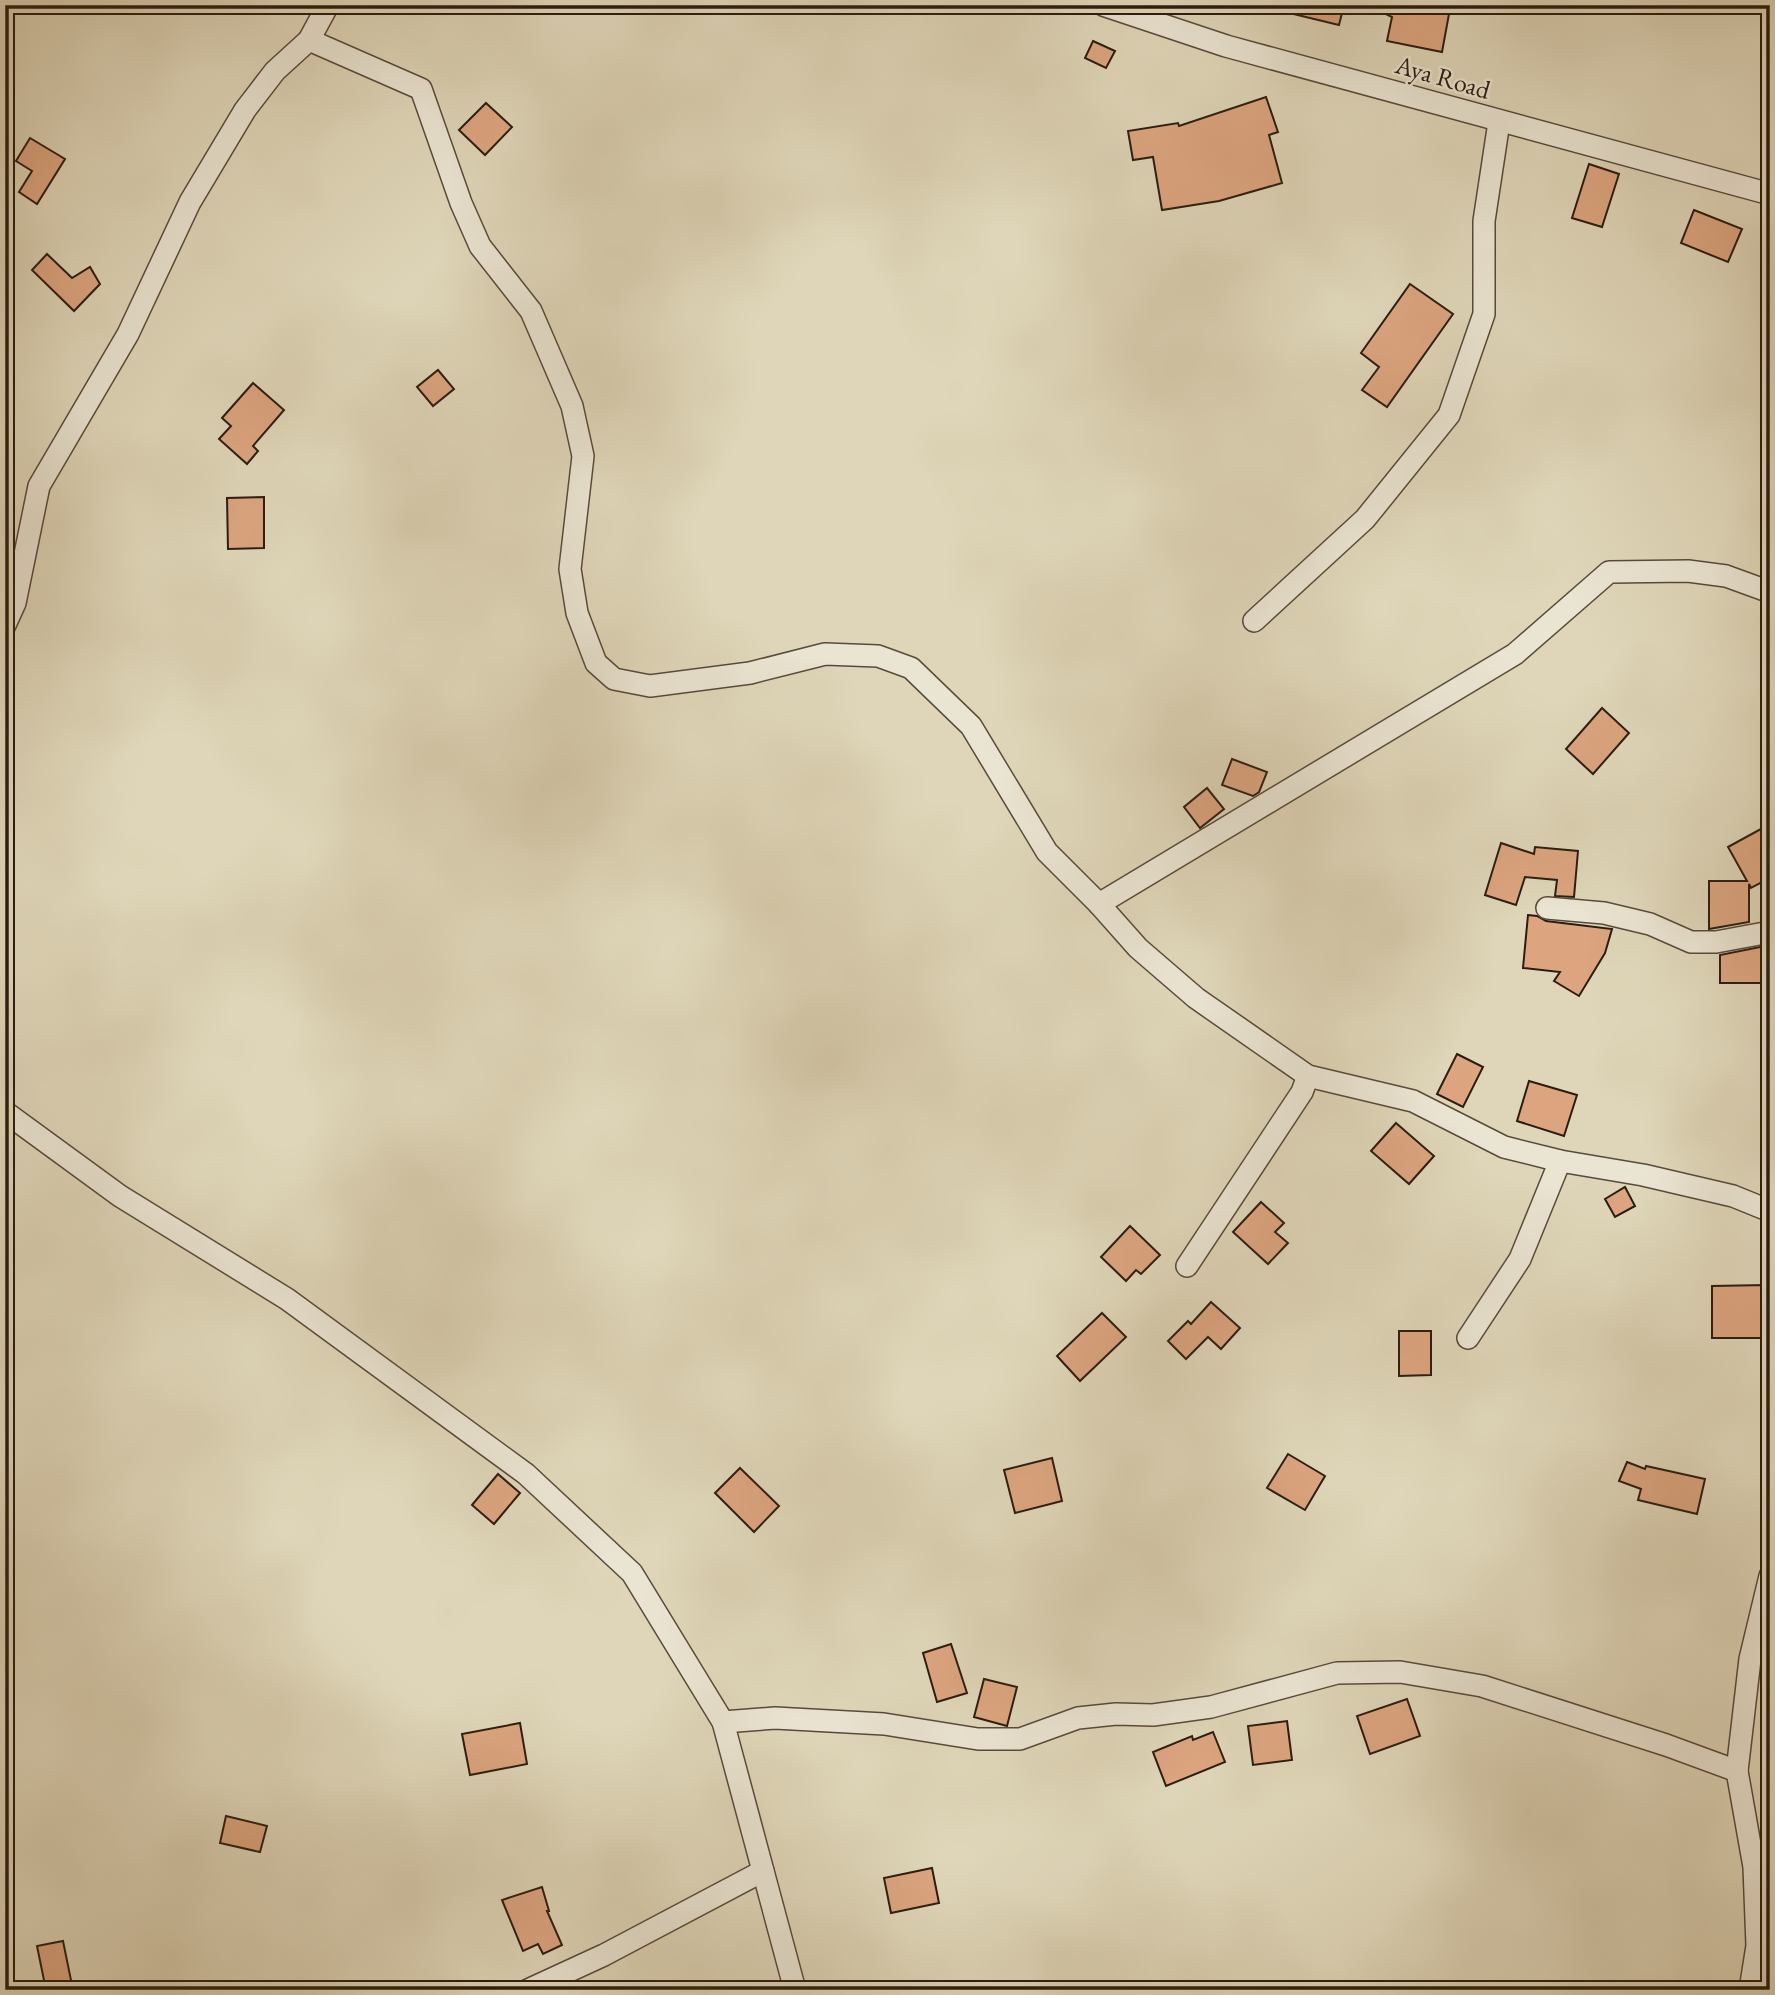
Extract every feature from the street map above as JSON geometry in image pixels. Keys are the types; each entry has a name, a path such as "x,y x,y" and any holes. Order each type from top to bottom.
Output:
{"street":[{"path":"5,625 15,603 39,486 128,334 190,202 244,110 275,71 309,40 328,5"},
{"name":"Aya Road","path":"1103,5 1226,46 1770,194"},
{"path":"309,40 421,89 461,203 480,246 531,311 572,406 583,456 570,569 577,613 596,663 614,679 650,686 750,673 825,654 878,656 911,668 971,726 1047,852 1100,904 1138,948 1196,998 1308,1076 1413,1101 1504,1147 1733,1196 1770,1211"},
{"path":"1254,621 1365,519 1449,415 1484,314 1485,221 1499,122"},
{"path":"1100,904 1515,654 1609,572 1688,571 1726,576 1770,592"},
{"path":"1547,908 1604,912 1650,924 1691,942 1716,942 1770,932"},
{"path":"1188,1266 1302,1092 1308,1076"},
{"path":"5,1112 120,1196 287,1299 526,1474 632,1573 723,1723 795,1990"},
{"path":"1468,1338 1520,1259 1560,1161"},
{"path":"1750,1990 1758,1946 1754,1867 1737,1772 1750,1659 1770,1576"},
{"path":"723,1723 775,1718 884,1724 978,1739 1020,1739 1078,1718 1116,1714 1153,1715 1211,1707 1337,1673 1400,1672 1482,1686 1666,1745 1737,1772"},
{"path":"528,1990 604,1955 763,1871"}],"building":[{"path":"1282,5 1344,5 1339,25 1281,11"},
{"path":"1368,5 1403,5 1449,14 1442,52 1387,41 1392,17"},
{"path":"1093,41 1115,51 1106,68 1085,58"},
{"path":"1266,97 1278,132 1269,135 1282,183 1219,201 1162,210 1153,157 1133,160 1128,131 1178,123 1179,126"},
{"path":"486,103 512,127 485,155 459,130"},
{"path":"30,138 65,159 37,204 19,192 32,171 16,161"},
{"path":"1589,164 1619,174 1602,227 1572,218"},
{"path":"1694,210 1742,229 1728,262 1681,243"},
{"path":"47,254 72,278 90,267 100,284 74,311 32,270"},
{"path":"1410,284 1453,314 1387,407 1362,390 1379,367 1361,353"},
{"path":"438,370 454,389 433,406 417,387"},
{"path":"253,383 284,410 253,446 258,451 247,464 219,439 231,426 222,418"},
{"path":"264,497 264,548 228,549 227,498"},
{"path":"1602,708 1629,733 1593,774 1566,749"},
{"path":"1232,759 1267,772 1259,792 1253,796 1222,785"},
{"path":"1207,788 1224,809 1200,828 1184,807"},
{"path":"1770,824 1770,878 1751,888 1749,884 1749,922 1709,929 1709,881 1747,881 1728,847"},
{"path":"1501,843 1534,854 1535,847 1578,851 1574,897 1555,896 1557,880 1525,877 1516,905 1485,895"},
{"path":"1528,915 1546,921 1612,929 1605,953 1579,996 1554,981 1560,972 1523,968"},
{"path":"1770,945 1770,983 1720,983 1720,955"},
{"path":"1457,1054 1483,1067 1463,1107 1437,1094"},
{"path":"1529,1081 1577,1095 1564,1136 1517,1121"},
{"path":"1396,1123 1434,1156 1409,1184 1371,1151"},
{"path":"1625,1187 1635,1206 1615,1217 1605,1199"},
{"path":"1261,1202 1284,1223 1275,1232 1288,1243 1268,1264 1233,1232"},
{"path":"1130,1226 1160,1255 1141,1274 1136,1270 1126,1281 1101,1257"},
{"path":"1766,1285 1766,1338 1712,1338 1712,1286"},
{"path":"1211,1302 1240,1328 1221,1349 1208,1337 1186,1359 1168,1341 1188,1321 1191,1324"},
{"path":"1102,1313 1126,1337 1080,1381 1057,1356"},
{"path":"1399,1331 1431,1331 1431,1375 1399,1376"},
{"path":"1288,1454 1325,1476 1305,1510 1267,1488"},
{"path":"1052,1458 1062,1501 1015,1513 1004,1470"},
{"path":"1627,1462 1645,1469 1646,1466 1705,1479 1697,1514 1638,1500 1641,1489 1619,1481"},
{"path":"740,1468 779,1506 754,1532 715,1493"},
{"path":"498,1474 520,1493 494,1524 472,1505"},
{"path":"951,1644 967,1693 937,1702 923,1653"},
{"path":"984,1679 1017,1687 1007,1726 974,1717"},
{"path":"1407,1699 1420,1736 1370,1754 1357,1716"},
{"path":"1287,1721 1292,1760 1253,1765 1248,1726"},
{"path":"520,1723 527,1764 470,1775 462,1734"},
{"path":"1213,1732 1225,1762 1166,1786 1153,1752 1192,1736 1193,1740"},
{"path":"226,1816 267,1826 260,1852 220,1843"},
{"path":"932,1868 939,1903 891,1913 884,1878"},
{"path":"542,1887 547,1911 562,1945 543,1954 538,1944 523,1951 502,1900"},
{"path":"63,1941 73,1990 46,1990 37,1946"}]}
